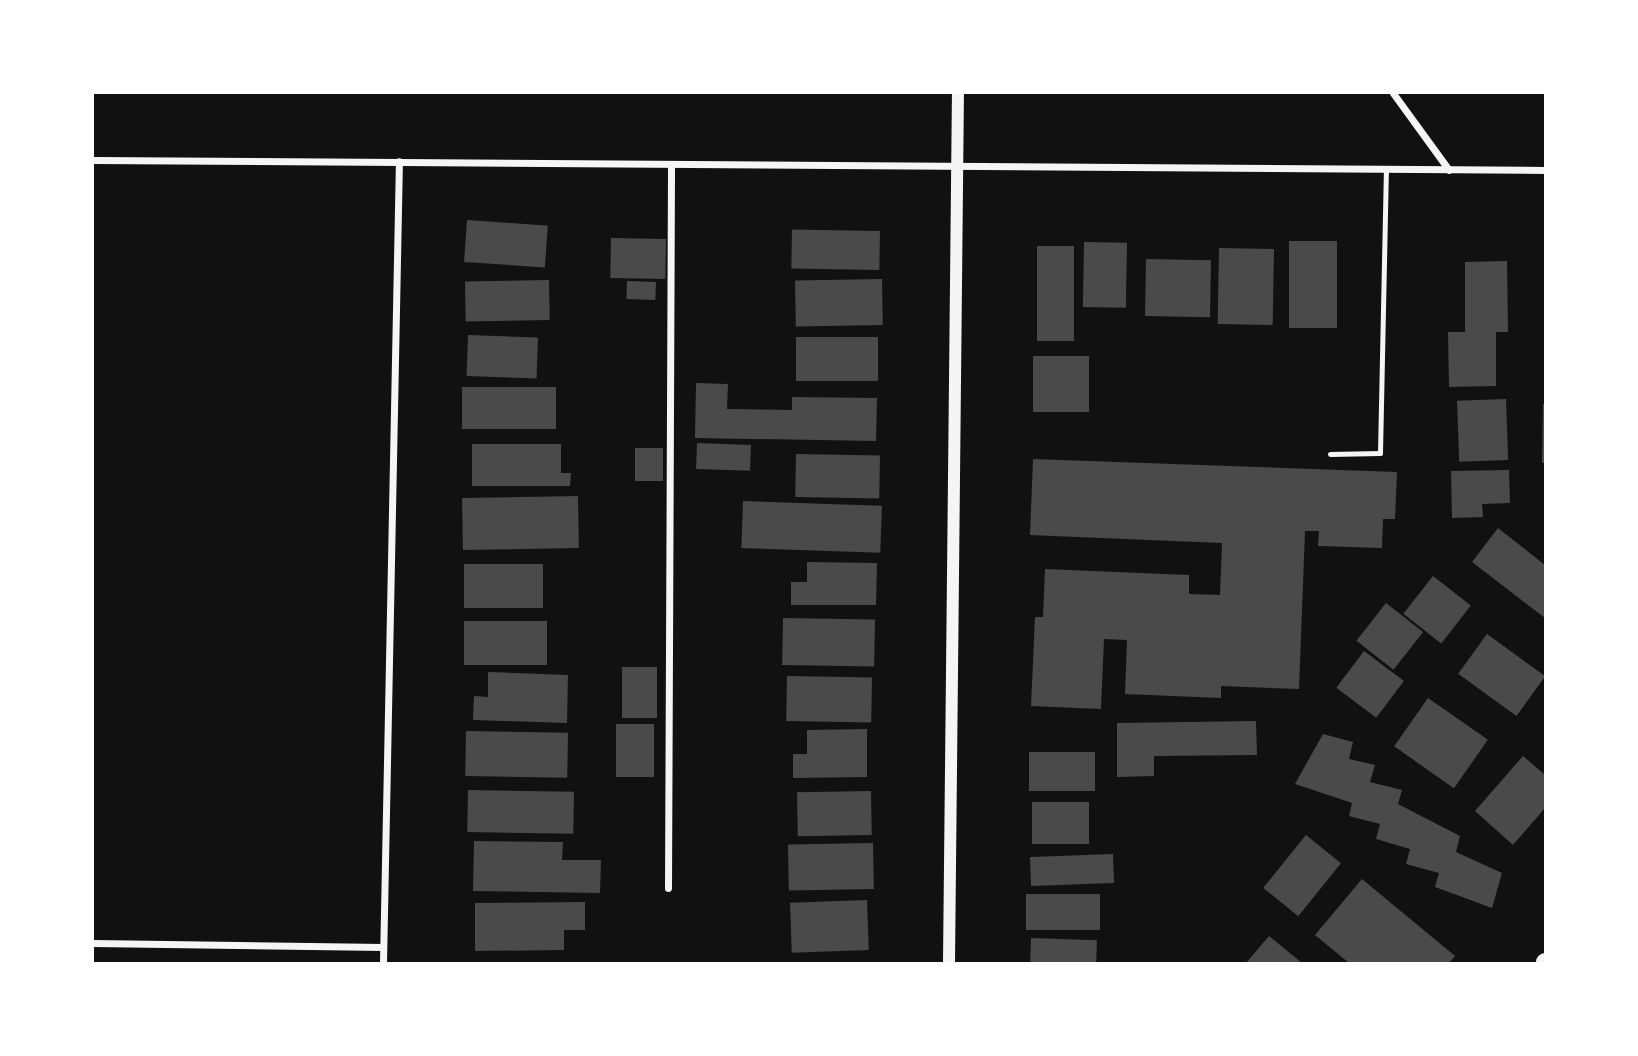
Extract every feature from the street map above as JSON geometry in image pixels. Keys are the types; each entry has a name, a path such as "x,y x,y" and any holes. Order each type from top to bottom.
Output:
{"street":[{"path":"949,963 954,164 958,93"},
{"path":"1393,93 1449,170"},
{"path":"93,160 1545,170"},
{"path":"383,963 399,161"},
{"path":"668,888 671,164"},
{"path":"93,943 383,947"}],"lane":[{"path":"1330,454 1380,453 1386,169"}],"building":[{"path":"467,220 548,226 545,268 464,262"},
{"path":"792,229 880,231 879,270 791,268"},
{"path":"611,238 666,239 665,279 610,278"},
{"path":"1289,241 1337,241 1337,328 1289,328"},
{"path":"1084,242 1127,243 1126,308 1083,307"},
{"path":"1037,246 1074,246 1074,341 1037,341"},
{"path":"1219,248 1274,249 1273,325 1218,324"},
{"path":"1146,259 1211,260 1210,317 1145,316"},
{"path":"1507,261 1508,332 1496,332 1496,386 1449,387 1448,332 1465,332 1465,262"},
{"path":"882,279 883,325 796,327 795,281"},
{"path":"549,280 550,320 466,321 465,281"},
{"path":"627,281 656,282 655,300 626,299"},
{"path":"468,335 538,337 537,378 467,376"},
{"path":"796,337 878,337 878,381 796,381"},
{"path":"1033,356 1089,356 1089,412 1033,412"},
{"path":"696,383 728,384 727,409 792,410 792,397 877,398 876,441 695,438"},
{"path":"462,387 556,387 556,429 462,429"},
{"path":"1506,399 1508,460 1459,462 1457,401"},
{"path":"1545,404 1545,463 1542,463"},
{"path":"697,443 751,445 750,471 696,469"},
{"path":"472,444 561,444 561,473 571,473 570,486 472,486"},
{"path":"635,448 663,448 663,481 635,481"},
{"path":"796,454 880,455 879,498 795,497"},
{"path":"1033,459 1397,472 1395,519 1383,519 1382,548 1318,546 1319,531 1305,531 1299,689 1221,686 1221,698 1125,694 1127,640 1104,639 1101,709 1031,706 1035,617 1043,617 1045,569 1189,575 1189,594 1220,595 1222,543 1030,535"},
{"path":"1509,470 1510,503 1482,504 1483,517 1452,518 1451,471"},
{"path":"578,496 579,548 463,550 462,498"},
{"path":"743,501 882,506 880,553 741,548"},
{"path":"1498,528 1545,565 1545,618 1472,562"},
{"path":"807,562 877,563 876,605 791,605 791,582 807,582"},
{"path":"464,564 543,564 543,608 464,608"},
{"path":"1433,576 1471,606 1441,643 1403,614"},
{"path":"1386,603 1423,632 1393,670 1356,641"},
{"path":"783,618 875,620 874,667 782,665"},
{"path":"464,621 547,621 547,665 464,665"},
{"path":"1487,634 1545,676 1516,716 1458,674"},
{"path":"1364,651 1404,681 1376,718 1336,688"},
{"path":"622,667 657,667 657,718 622,718"},
{"path":"488,672 568,675 567,723 473,720 474,696 488,697"},
{"path":"787,676 872,677 871,722 786,721"},
{"path":"1428,698 1488,740 1454,788 1394,746"},
{"path":"1256,721 1257,755 1154,756 1154,776 1117,777 1117,723"},
{"path":"616,724 654,724 654,777 616,777"},
{"path":"867,729 867,777 793,778 793,754 807,754 807,730"},
{"path":"466,731 568,733 567,778 465,776"},
{"path":"1323,734 1353,742 1349,759 1375,765 1370,782 1402,790 1398,804 1460,836 1456,852 1502,873 1492,908 1435,887 1439,873 1406,864 1410,849 1376,839 1380,824 1349,816 1352,803 1295,784"},
{"path":"1029,752 1095,752 1095,791 1029,791"},
{"path":"1523,756 1545,775 1545,808 1513,845 1475,811"},
{"path":"468,790 574,792 573,834 467,832"},
{"path":"871,791 872,835 798,836 797,792"},
{"path":"1032,802 1089,802 1089,844 1032,844"},
{"path":"1306,835 1341,863 1298,916 1263,888"},
{"path":"474,841 563,842 562,860 601,860 600,893 473,891"},
{"path":"873,843 874,889 789,890 788,844"},
{"path":"1113,854 1114,883 1031,886 1030,857"},
{"path":"1362,879 1455,956 1449,963 1349,963 1315,935"},
{"path":"1026,894 1100,894 1100,930 1026,930"},
{"path":"867,900 869,950 792,953 790,903"},
{"path":"585,902 585,930 564,930 564,950 475,951 475,903"},
{"path":"1269,936 1302,963 1246,963"},
{"path":"1031,938 1097,940 1096,963 1030,963"}]}
